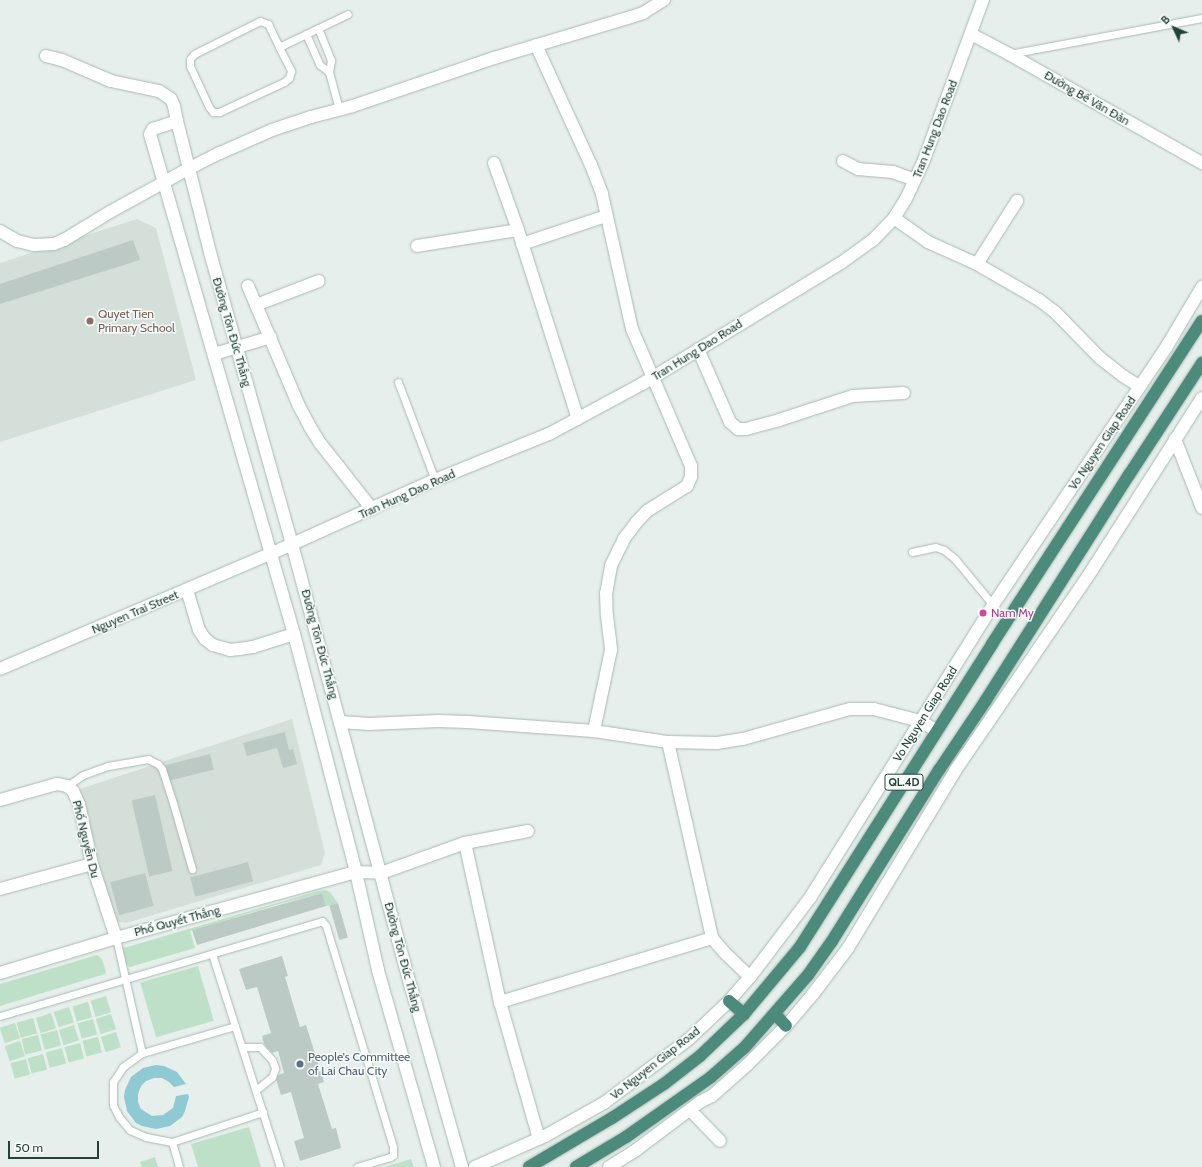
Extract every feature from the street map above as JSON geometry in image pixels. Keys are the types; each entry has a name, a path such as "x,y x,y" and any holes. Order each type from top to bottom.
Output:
{"highway":[{"name":"Vo Nguyen Giap Road","path":"529,1167 578,1140 664,1084 700,1056 744,1014 800,947 937,731 1202,322"},
{"name":"QL.4D","path":"576,1167 626,1137 711,1077 745,1047 808,975 832,941 939,770 986,700 1202,363"},
{"path":"729,1001 744,1014"},
{"path":"775,1014 786,1026"}],"street":[{"path":"0,231 12,239 25,243 54,244 72,237 110,212 188,169 272,130 536,45 643,13 664,0"},
{"name":"Tran Hung Dao Road","path":"270,554 435,480 548,434 578,419 652,378 841,263 873,240 894,218 915,180 924,160 971,34 982,0"},
{"name":"Đường Bế Văn Đàn","path":"971,34 1202,163"},
{"path":"536,45 591,165 602,194 632,330 691,466 691,477 687,486 647,511 624,539 612,566 606,593 611,650 594,731"},
{"name":"Đường Tôn Đức Thắng","path":"46,56 62,60 111,81 159,91 171,99 174,106 188,169 236,348 341,722 382,873 410,987 462,1167"},
{"name":"Đường Tôn Đức Thắng","path":"177,121 153,129 150,134 162,184 214,354 294,634 356,872 378,970 434,1167"},
{"path":"843,161 858,169 893,172 915,180"},
{"path":"494,163 518,230 536,291 578,419"},
{"path":"977,264 1017,201"},
{"path":"522,244 606,216"},
{"path":"894,218 928,242 977,264 1039,300 1055,312 1100,358 1123,376 1139,386"},
{"path":"417,246 518,230"},
{"path":"256,305 319,281"},
{"path":"248,286 271,337 299,406 310,427 329,455 372,509"},
{"name":"Vo Nguyen Giap Road","path":"475,1167 539,1139 604,1103 689,1039 729,1001 750,977 810,898 993,605 1167,346 1202,287"},
{"path":"214,354 271,337"},
{"path":"698,349 730,422 738,429 746,429 779,420 853,396 876,393 904,393"},
{"path":"609,1167 636,1150 700,1102 712,1096 747,1065 786,1026 848,948 955,771 1092,570 1202,398"},
{"path":"1175,439 1202,508"},
{"name":"Nguyen Trai Street","path":"0,669 270,554"},
{"path":"187,590 199,630 205,639 221,648 230,650 253,647 294,634"},
{"path":"341,722 375,724 438,721 468,722 594,731 668,742 717,743 743,740 850,709 874,709 920,721 937,731"},
{"path":"668,742 712,938 750,977"},
{"name":"Phố Nguyễn Du","path":"0,800 57,784 67,786 74,791 79,804 92,864 116,938"},
{"path":"382,873 465,844 528,831"},
{"path":"465,844 500,1002 539,1139"},
{"path":"0,889 92,864"},
{"name":"Phố Quyết Thắng","path":"0,973 116,938 356,872 382,873"},
{"path":"500,1002 712,938"},
{"path":"690,1110 720,1141"}],"lane":[{"path":"279,47 348,14"},
{"path":"1009,54 1202,18"},
{"path":"260,21 268,24 279,47 291,71 287,81 219,112 210,109 190,66 190,59 194,54 260,21"},
{"path":"318,28 331,60 329,72 338,109"},
{"path":"306,34 320,65 329,72"},
{"path":"398,382 435,480"},
{"path":"912,552 935,547 944,550 955,559 993,605"},
{"path":"67,786 83,775 108,766 148,759 158,764 162,770 173,803 192,869"},
{"path":"0,1016 322,921 324,922 393,1147 393,1155 390,1158 358,1167"},
{"path":"116,938 142,1053"},
{"path":"212,954 280,1167"},
{"path":"235,1026 142,1053 124,1067 112,1082 113,1105 119,1117 130,1130 146,1137 172,1142 263,1112"},
{"path":"242,1047 260,1047 272,1060 275,1068 272,1077 256,1090"},
{"path":"172,1142 179,1167"}],"shaded area":[{"name":"Quyet Tien Primary School","path":"137,219 156,228 196,380 0,442 0,263"},
{"path":"292,719 325,853 321,865 126,923 114,921 80,789"}],"green space":[{"path":"325,890 330,892 338,903 326,906 322,893 276,905 190,931 195,948 130,967 126,964 123,950 124,948"},
{"path":"97,955 102,959 106,972 105,974 0,1006 0,984"},
{"path":"198,966 214,1021 156,1037 140,983"},
{"path":"106,996 111,1012 96,1017 91,1001"},
{"path":"88,1002 92,1017 77,1022 73,1006"},
{"path":"69,1007 74,1022 59,1027 54,1012"},
{"path":"51,1013 56,1028 41,1033 36,1018"},
{"path":"111,1014 116,1029 101,1034 96,1019"},
{"path":"33,1018 37,1033 21,1038 17,1022"},
{"path":"93,1019 97,1034 82,1039 78,1023"},
{"path":"15,1023 20,1038 5,1043 0,1028"},
{"path":"74,1025 79,1040 64,1045 59,1030"},
{"path":"57,1030 61,1045 45,1050 41,1034"},
{"path":"116,1032 121,1047 106,1052 101,1037"},
{"path":"38,1035 42,1051 25,1055 22,1039"},
{"path":"98,1037 102,1053 86,1056 82,1041"},
{"path":"20,1041 25,1056 10,1061 5,1046"},
{"path":"80,1043 84,1058 69,1063 65,1047"},
{"path":"62,1048 66,1063 50,1068 46,1052"},
{"path":"43,1054 47,1069 32,1074 28,1058"},
{"path":"26,1059 30,1074 15,1079 11,1063"},
{"path":"249,1127 261,1167 198,1167 191,1144"},
{"path":"155,1157 158,1167 142,1167 140,1162"},
{"path":"411,1159 414,1167 385,1167"}],"water":[{"path":"156,1065 164,1066 177,1072 186,1084 174,1087 162,1078 154,1078 146,1081 141,1086 138,1094 138,1102 141,1109 152,1116 163,1115 173,1108 176,1096 188,1094 189,1097 182,1117 170,1126 156,1129 136,1123 127,1111 124,1097 125,1090 131,1077 143,1068"}],"building":[{"path":"133,240 140,260 0,304 0,284"},
{"path":"285,732 289,750 293,749 297,764 283,768 277,748 247,756 243,743"},
{"path":"210,754 214,770 169,781 165,765"},
{"path":"155,795 173,871 149,876 132,800"},
{"path":"248,862 253,881 195,897 190,878"},
{"path":"145,873 154,906 119,915 110,882"},
{"path":"322,893 326,906 197,945 192,930"},
{"path":"338,903 348,938 339,940 329,905"},
{"name":"People's Committee of Lai Chau City","path":"282,956 288,976 285,977 300,1027 306,1025 324,1082 318,1084 332,1129 336,1128 341,1148 300,1161 294,1141 304,1138 291,1092 281,1095 276,1079 278,1075 284,1073 278,1051 272,1053 264,1044 262,1036 271,1033 257,987 246,990 239,969"}],"place":[{"name":"Quyet Tien Primary School","path":"90,321"},
{"name":"Nam My","path":"983,613"},
{"name":"People's Committee of Lai Chau City","path":"300,1064"}]}
